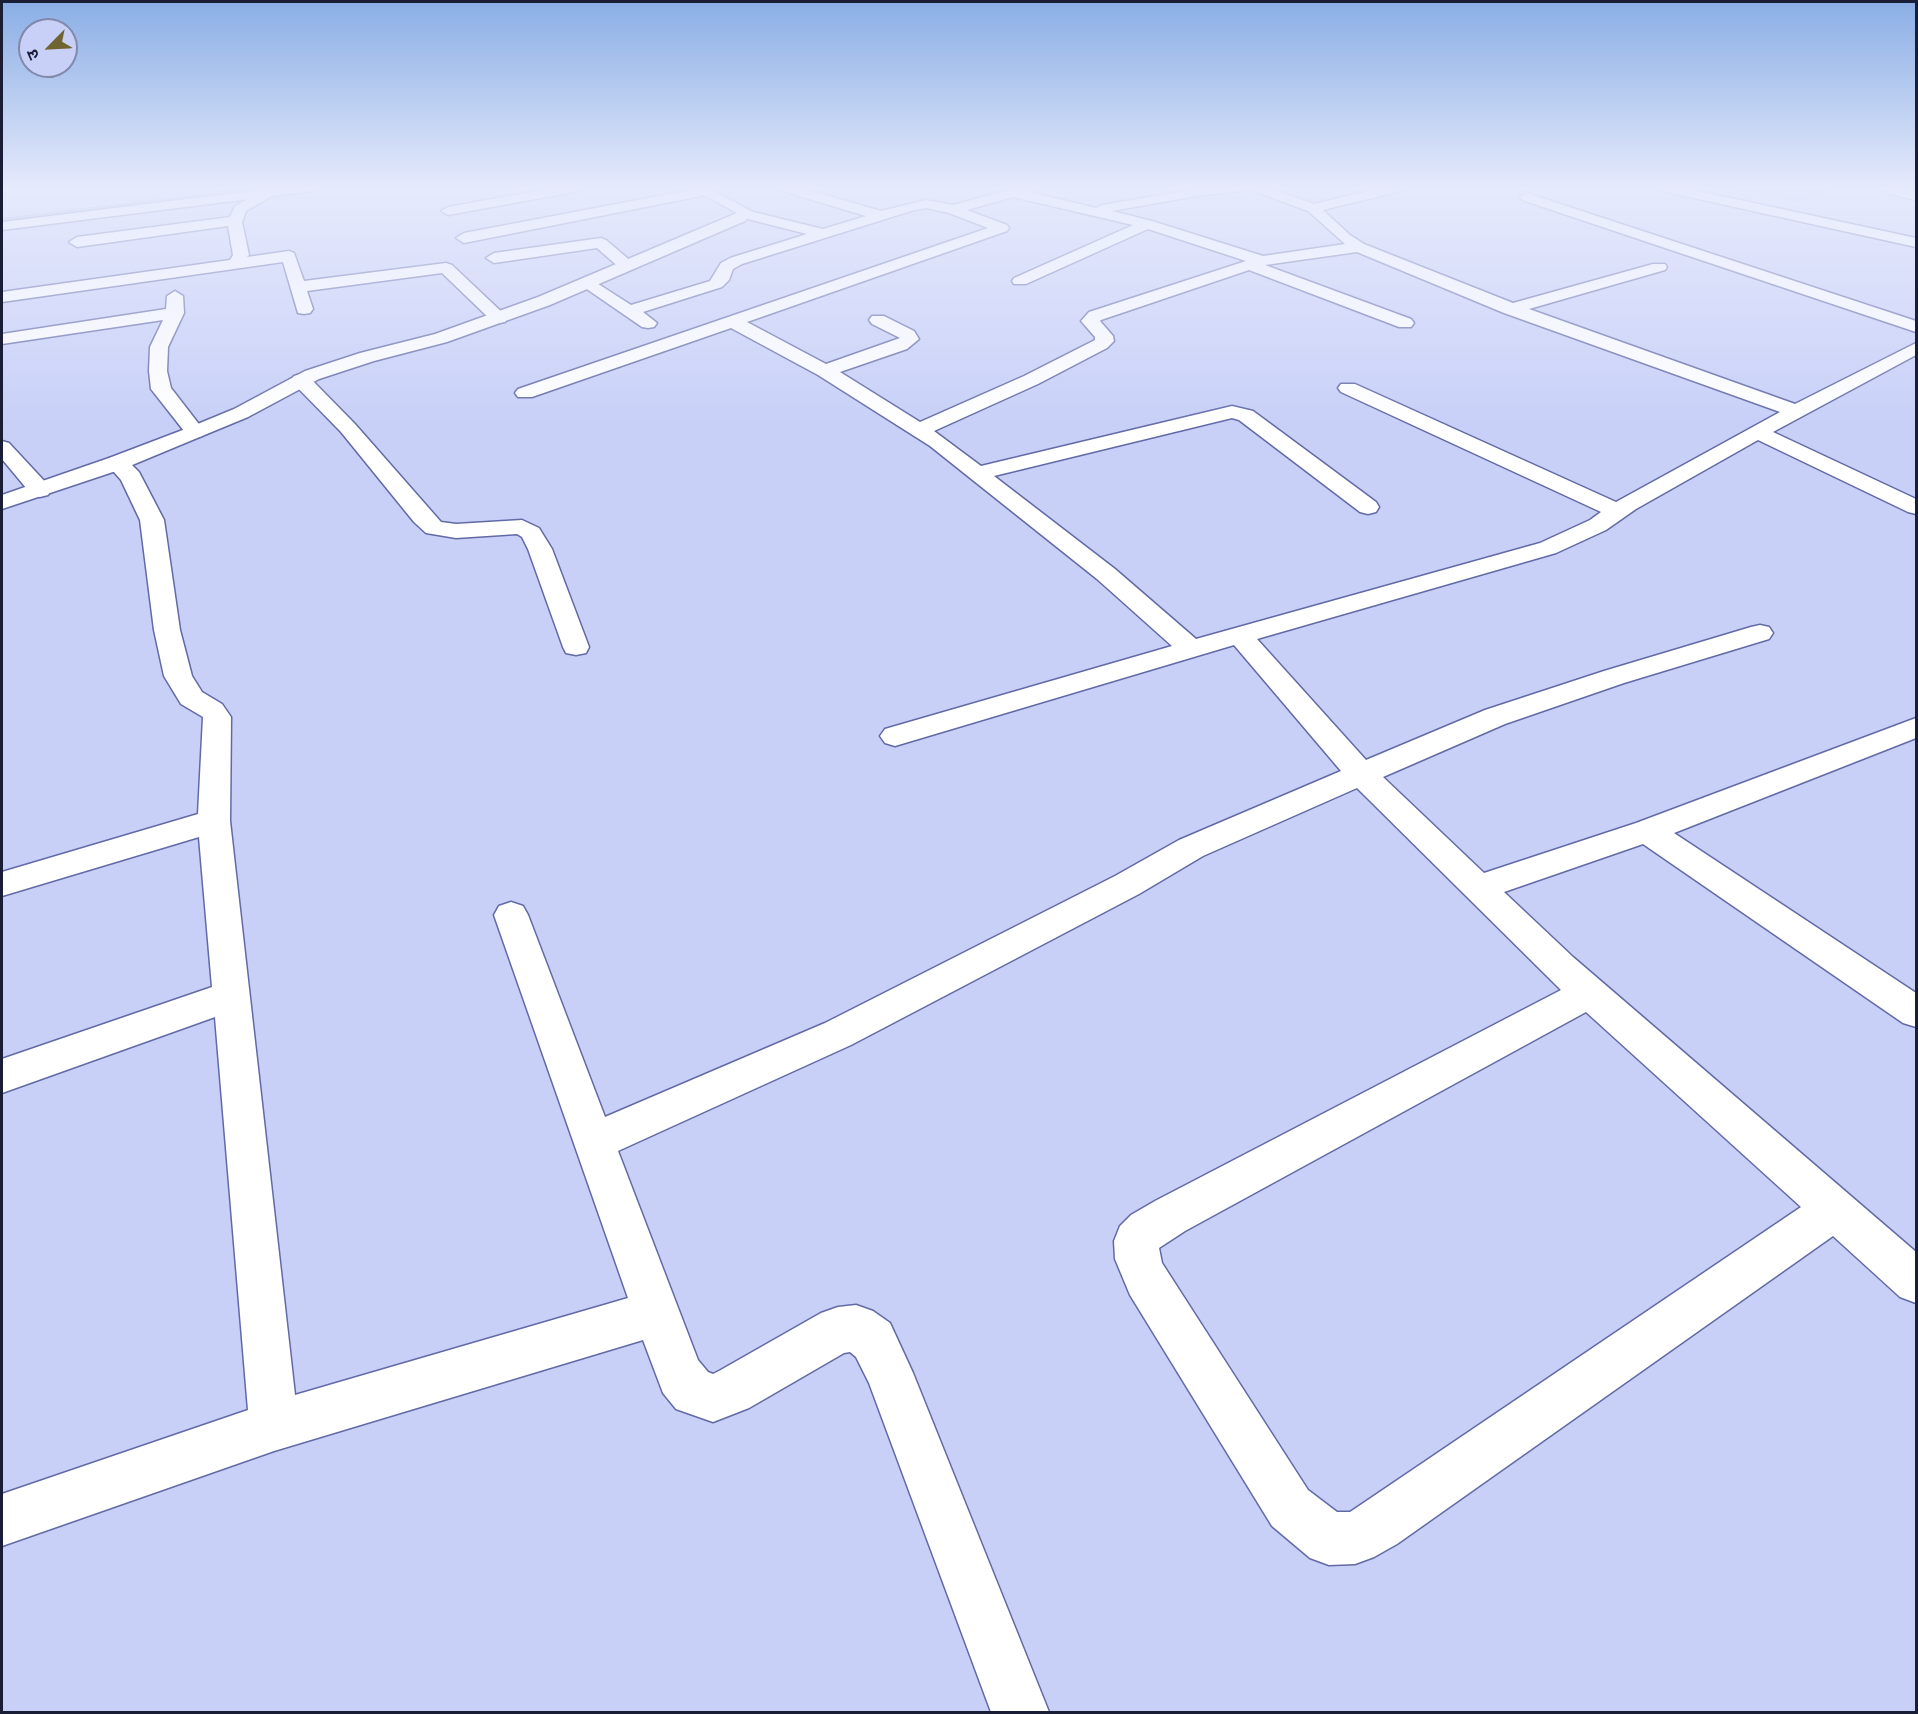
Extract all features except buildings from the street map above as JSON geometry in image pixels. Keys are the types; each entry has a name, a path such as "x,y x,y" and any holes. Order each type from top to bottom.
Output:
{"street":[{"path":"2,297 210,267"},
{"path":"292,267 304,309"},
{"path":"2,502 195,432 241,413 301,380 368,357 441,339 625,267"},
{"path":"631,310 716,284 721,280 722,272 726,267"},
{"path":"525,393 892,267"},
{"path":"1020,281 1051,267"},
{"path":"919,430 1031,380 1101,345 1105,340 1104,336 1090,321 1095,316 1243,267"},
{"path":"1265,267 1405,324"},
{"path":"1408,267 1510,309 1796,411"},
{"path":"1510,309 1659,267"},
{"path":"1737,267 1917,327"},
{"path":"297,287 446,268 499,318"},
{"path":"173,274 175,313 159,347 158,364 161,389 195,432"},
{"path":"586,283 631,310 671,341"},
{"path":"3,342 175,313"},
{"path":"825,371 901,345 910,339 908,335 878,320"},
{"path":"732,321 825,371 919,430 980,473 1106,574 1191,649"},
{"path":"895,736 1548,548 1598,525 1796,411 1917,348"},
{"path":"1890,362 1917,370"},
{"path":"301,380 348,428 422,517 434,528 456,531 522,526 531,533 540,549 576,647"},
{"path":"1348,388 1618,512"},
{"path":"980,473 1232,412 1246,414 1368,507"},
{"path":"1760,433 1917,507"},
{"path":"2,447 40,490"},
{"path":"117,462 131,477 152,520 167,630 178,676 190,698 212,710 218,717 214,821 274,1426"},
{"path":"593,1142 837,1034 1127,885 1191,848 1495,717 1614,676 1655,666 1760,633"},
{"path":"1240,636 1362,775 1477,888 1589,993 1917,1281"},
{"path":"1477,888 1647,831 1917,727"},
{"path":"2,884 214,821"},
{"path":"1647,831 1917,1012"},
{"path":"511,915 680,1376 693,1392 713,1398 732,1391 838,1330 856,1328 873,1341 889,1373 1020,1713"},
{"path":"1589,993 1170,1216 1146,1230 1136,1241 1137,1259 1146,1278 1290,1508 1329,1539 1355,1538 1378,1525 1835,1209"},
{"path":"2,1076 231,996"},
{"path":"2,1521 274,1426 656,1313"}]}
